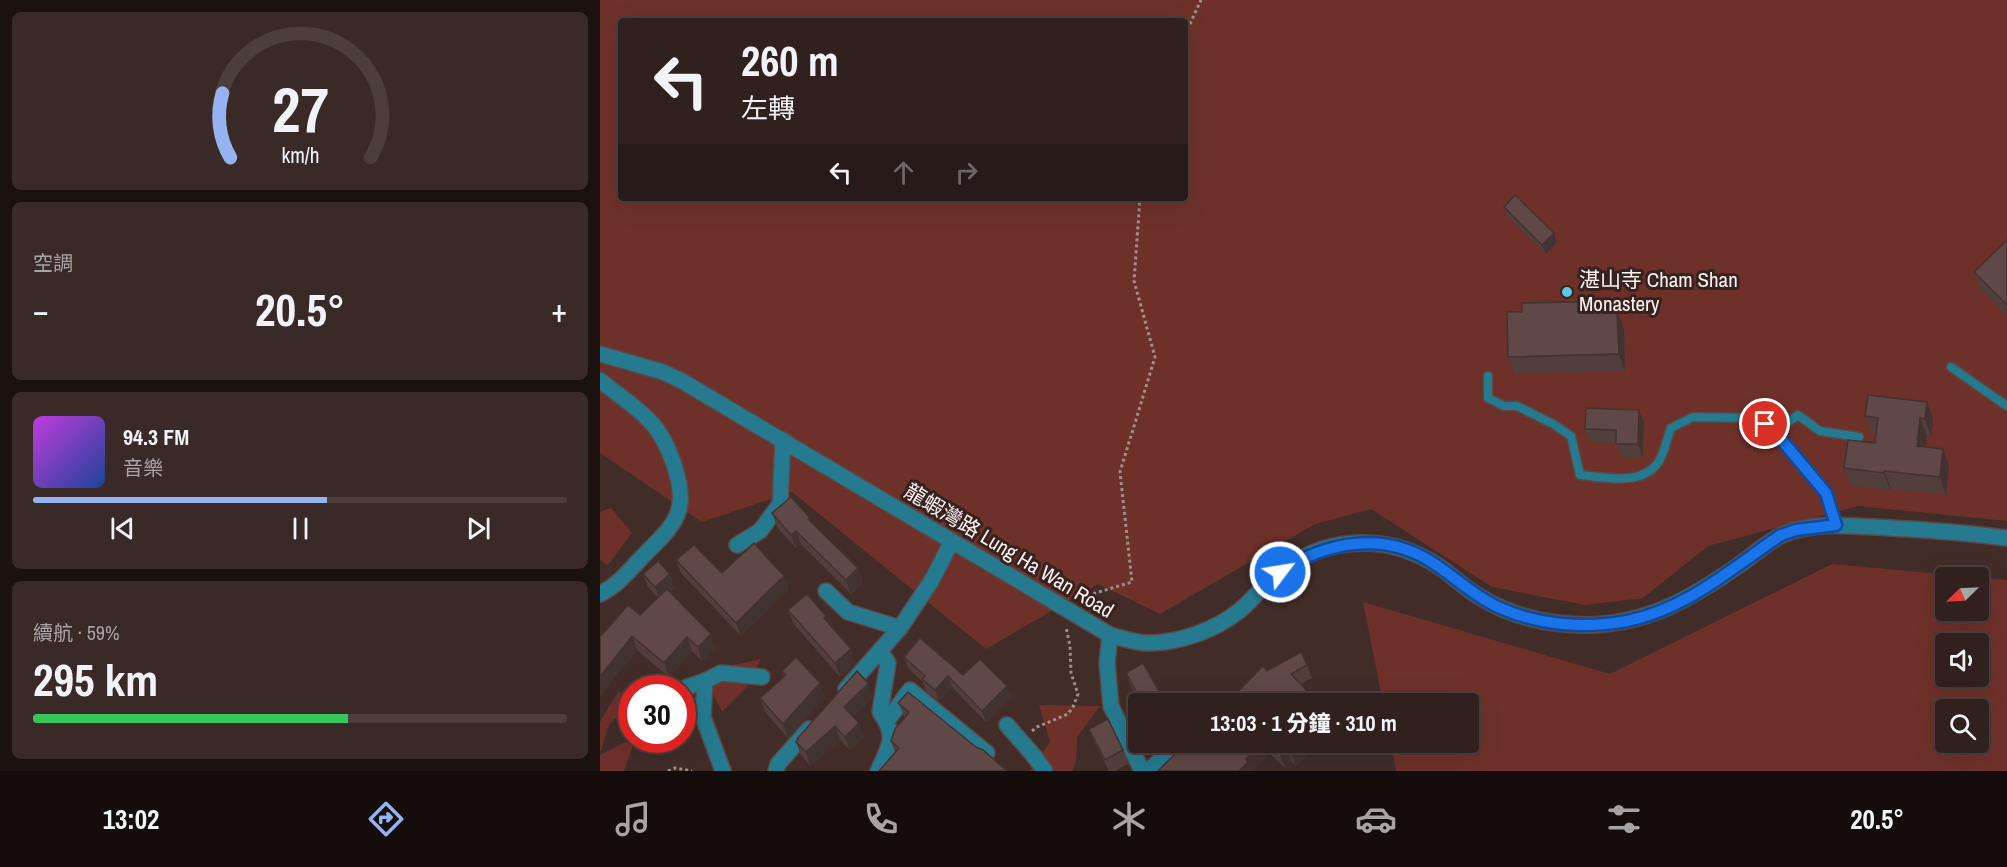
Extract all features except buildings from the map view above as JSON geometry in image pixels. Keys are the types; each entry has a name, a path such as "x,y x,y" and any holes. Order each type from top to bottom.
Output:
{"street":[{"name":"龍蝦灣路 Lung Ha Wan Road","path":"600,354 673,376 1110,635 1147,643 1176,640 1208,630 1239,611 1280,572 1309,554 1340,545 1373,543 1403,548 1442,568 1481,598 1498,607 1533,619 1591,625 1625,621 1657,612 1685,600 1709,586 1781,535 1796,530 1836,525 1962,532 2007,538"},
{"path":"600,380 634,405 649,419 659,433 676,473 680,503 678,514 666,532 617,583 600,594"},
{"path":"737,545 760,531 780,504 783,440"},
{"path":"833,703 900,628 932,580 952,542"},
{"path":"826,591 848,612 900,628"},
{"path":"1110,635 1107,663 1110,706 1142,771"},
{"path":"878,771 890,744 890,725 880,712 888,663 880,651"},
{"path":"696,684 721,673 762,677"},
{"path":"705,681 703,717 723,771"},
{"path":"887,721 910,690 987,753"},
{"path":"776,771 778,764 817,721"},
{"path":"1008,725 1045,771"},
{"path":"1148,771 1168,753"}],"lane":[{"path":"1951,367 2007,406"},
{"path":"1488,376 1488,398 1504,406 1517,406 1571,436 1580,475 1621,479 1645,476 1658,463 1671,429 1693,417 1752,418 1775,432 1826,493 1836,525"},
{"path":"1775,432 1798,415 1820,431 1859,437"}],"path":[{"path":"1188,29 1201,0"},
{"path":"1021,740 1037,727 1068,714 1078,694 1071,673 1067,632 1058,605 1132,582 1120,472 1155,357 1134,281 1140,201"},
{"path":"668,771 675,768 692,771"}],"shaded area":[{"path":"600,0 2007,0 2007,521 1858,506 1708,546 1643,598 1585,605 1492,587 1371,509 1315,524 1160,614 1098,584 986,649 792,492 702,522 600,453"},
{"path":"611,508 632,533 608,565 600,560 600,512"},
{"path":"1832,564 1935,573 1935,621 1989,621 1989,578 2007,580 2007,771 1396,771 1393,753 1479,753 1479,693 1381,693 1363,602 1610,674"},
{"path":"761,659 746,688 722,712 710,688 733,665"},
{"path":"618,692 618,715 609,725 600,753 600,722"},
{"path":"1039,705 1100,706 1077,737 1076,762 1072,771 1030,771 1050,742"},
{"path":"618,746 618,753 630,753 624,771 600,771 600,755"}],"place":[{"name":"湛山寺 Cham Shan Monastery","path":"1567,292"}],"route":[{"path":"1280,572 1309,554 1324,549 1340,545 1373,543 1403,548 1416,553 1442,568 1481,598 1498,607 1533,619 1591,625 1642,617 1676,605 1694,595 1781,535 1796,530 1836,525 1830,501 1822,487 1775,432 1765,424"}]}
